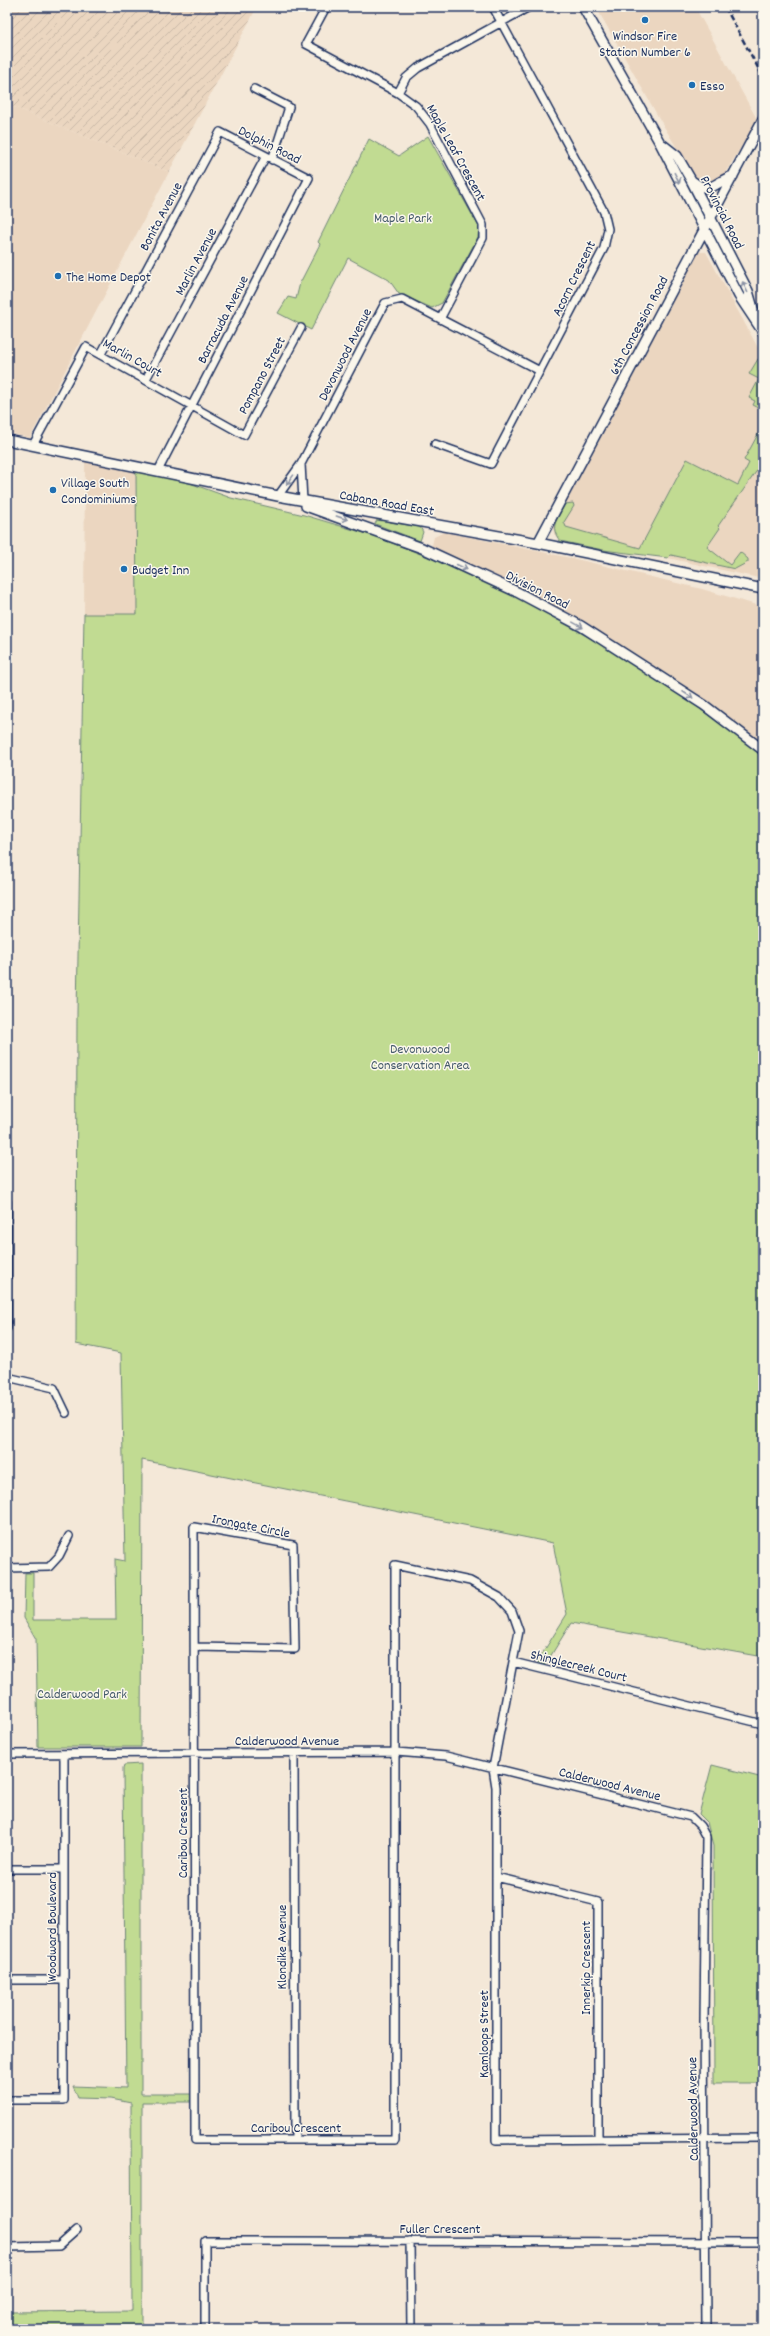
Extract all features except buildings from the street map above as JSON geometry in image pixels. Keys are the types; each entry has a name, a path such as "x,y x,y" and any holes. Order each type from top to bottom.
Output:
{"main road":[{"name":"Provincial Road","path":"583,7 660,143 704,231 739,296 763,332"},
{"name":"6th Concession Road","path":"538,543 763,119"},
{"name":"Provincial Road","path":"660,143 677,156 691,180 748,291 758,324"},
{"path":"691,180 705,188 716,187 724,179 733,176"},
{"name":"Cabana Road East","path":"7,440 303,501 538,543 763,589"},
{"name":"Division Road","path":"278,496 422,548 517,592 598,637 704,705 763,750"}],"street":[{"name":"Maple Leaf Crescent","path":"326,7 306,44 398,93 416,106 430,124 483,226 483,238 440,319"},
{"name":"Acorn Crescent","path":"435,444 491,464 604,248 608,229 604,212 494,7"},
{"path":"398,93 406,78 418,68 529,7"},
{"name":"Marlin Avenue","path":"146,379 269,158 290,107 254,89"},
{"name":"Dolphin Road","path":"220,132 309,178"},
{"name":"Bonita Avenue","path":"101,354 220,132"},
{"name":"Barracuda Avenue","path":"158,471 309,178"},
{"name":"Devonwood Avenue","path":"278,496 301,464 385,303 402,299 540,371"},
{"name":"Pompano Street","path":"244,435 301,328"},
{"name":"Marlin Court","path":"33,445 86,347 146,379 244,435"},
{"path":"301,464 303,501"},
{"path":"7,1202 7,1328"},
{"path":"7,1377 54,1388 66,1413"},
{"name":"Irongate Circle","path":"194,1753 194,1527 293,1545 295,1649 195,1647"},
{"path":"7,1568 49,1567 59,1556 69,1536"},
{"name":"Shinglecreek Court","path":"396,1752 395,1565 470,1581 499,1597 512,1611 519,1631 513,1662 763,1724"},
{"name":"Kamloops Street","path":"513,1662 493,1768 496,1787 496,2140 763,2138"},
{"name":"Calderwood Avenue","path":"7,1754 396,1752 446,1756 691,1817 700,1826 706,1837 706,2329"},
{"name":"Caribou Crescent","path":"194,1753 195,2140 396,2140 396,1752"},
{"name":"Klondike Avenue","path":"294,1753 295,2140"},
{"name":"Woodward Boulevard","path":"7,2100 64,2100 64,1754"},
{"path":"7,1869 64,1869"},
{"name":"Innerkip Crescent","path":"496,1877 598,1902 598,2139"},
{"path":"7,1980 64,1980"},
{"path":"7,2247 59,2246 77,2230"},
{"name":"Fuller Crescent","path":"205,2329 205,2241 763,2242"},
{"path":"410,2241 411,2329"}],"shaded area":[{"path":"7,7 257,7 169,172 7,104"},
{"path":"596,7 695,7 758,121 723,176 710,184 697,181 660,120"},
{"path":"7,104 169,172 30,438 7,433"},
{"path":"699,252 706,252 763,357 763,579 668,558 603,550 560,541 554,534 553,527"},
{"path":"85,461 136,471 138,614 84,614"},
{"path":"444,532 576,559 702,589 763,607 763,745 629,653 431,549 434,537"}],"green space":[{"name":"Maple Park","path":"428,136 479,227 478,237 442,303 432,308 399,294 389,280 348,258 311,330 278,313 288,297 296,299 300,283 320,244 318,242 369,139 399,156"},
{"path":"758,359 763,360 763,410 753,405 755,401 749,398 759,379 749,374"},
{"path":"763,425 763,462 718,526 720,528 707,547 730,565 740,552 748,559 748,562 735,569 671,555 668,558 603,550 560,541 557,536 555,531 555,523 565,504 573,503 574,506 564,522 566,527 640,548 687,459 738,485 749,463 744,460"},
{"name":"Devonwood Conservation Area","path":"136,471 184,481 231,498 304,515 374,536 449,565 520,599 608,648 696,706 763,755 763,1657 571,1623 545,1665 537,1662 567,1614 553,1543 142,1460 141,1747 38,1747 36,1639 24,1618 25,1573 33,1573 33,1620 116,1620 115,1559 125,1561 121,1353 76,1344 77,1013 84,614 137,614"},
{"path":"377,520 420,527 423,532 420,541 375,524"},
{"path":"141,1764 141,2094 191,2094 191,2102 142,2102 142,2329 7,2329 7,2312 132,2311 131,2103 111,2099 78,2098 73,2086 126,2088 123,1768 124,1765"},
{"path":"712,1765 763,1778 763,2083 714,2083 713,1846 707,1822 699,1814"}],"railway":[{"path":"725,7 763,77"}],"place":[{"name":"Windsor Fire Station Number 6","path":"645,20"},
{"name":"Esso","path":"692,85"},
{"name":"The Home Depot","path":"58,276"},
{"name":"Village South Condominiums","path":"53,490"},
{"name":"Budget Inn","path":"124,569"}],"park label":[{"name":"Calderwood Park","path":"82,1693"}]}
